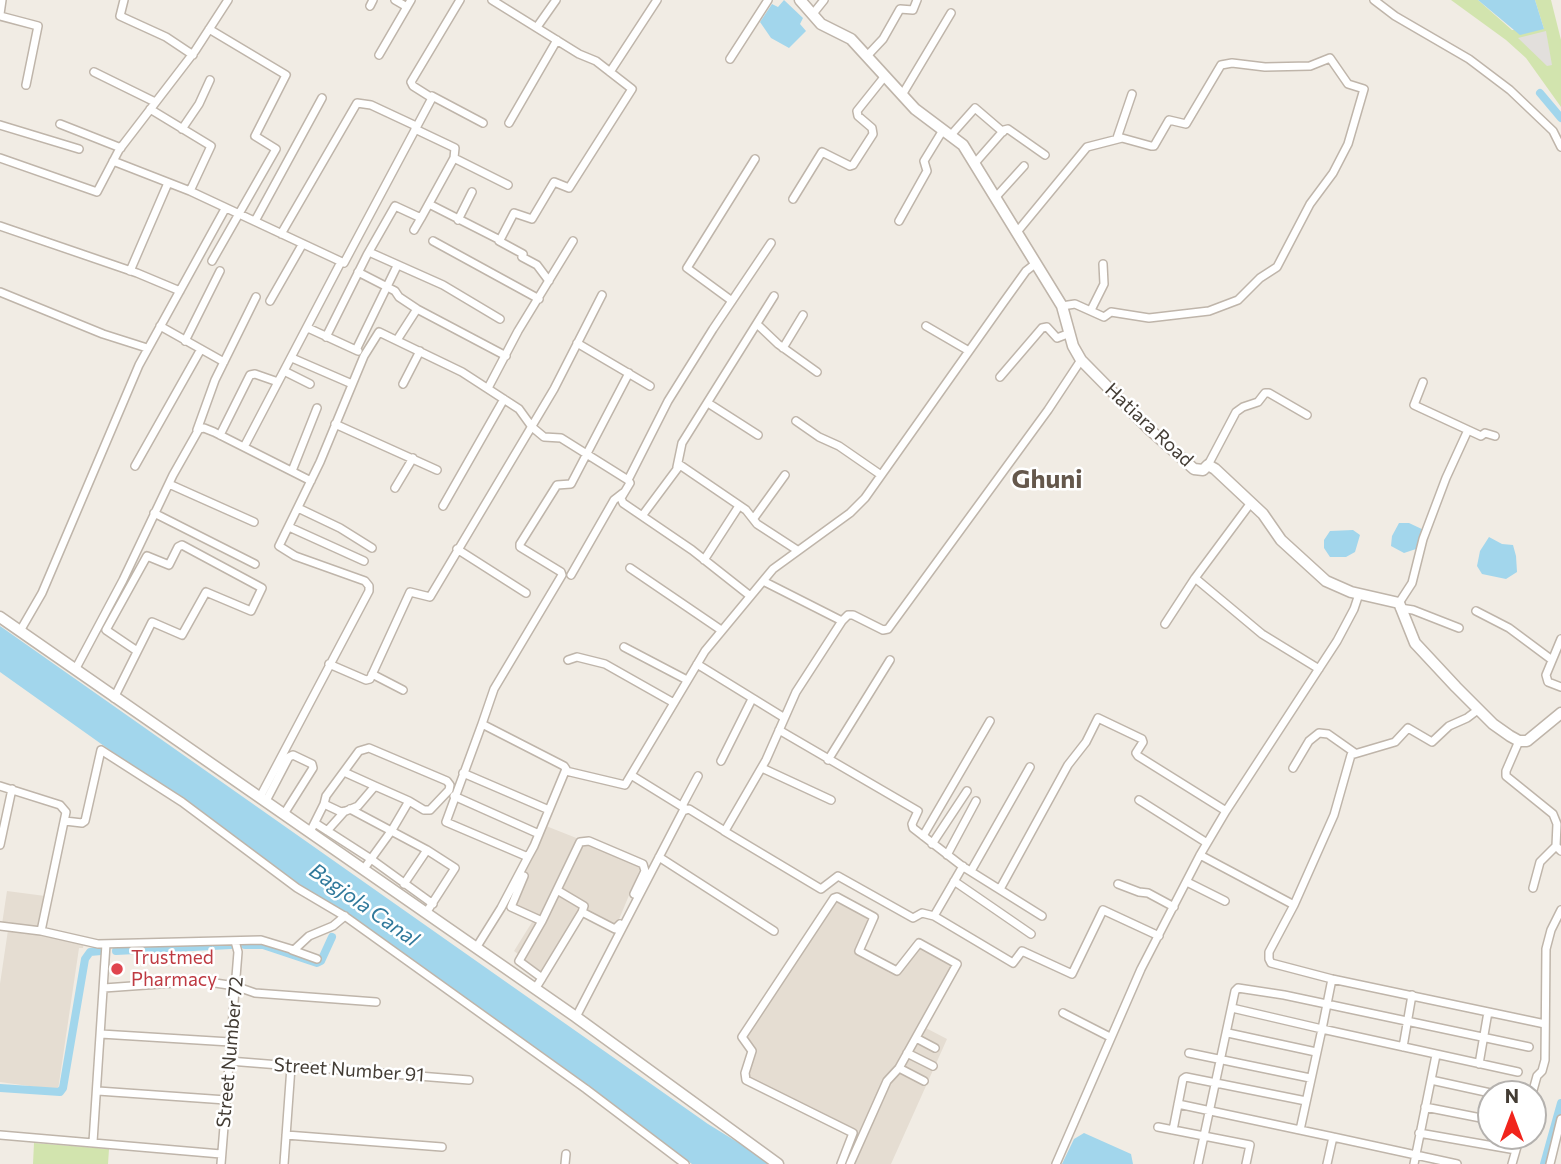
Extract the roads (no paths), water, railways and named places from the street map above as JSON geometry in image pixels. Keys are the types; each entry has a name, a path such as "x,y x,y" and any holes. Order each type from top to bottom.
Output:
{"street":[{"path":"2,0 0,15 38,26 26,85"},
{"path":"124,0 120,16 166,37 193,55"},
{"path":"0,158 95,192 99,190 121,148 193,55 229,0"},
{"path":"379,55 409,4 395,0"},
{"path":"460,0 411,82 412,86 483,123"},
{"path":"492,0 579,54 596,61 630,86 631,91 570,186 567,188 554,182 532,219 514,213 499,240"},
{"path":"537,27 556,0"},
{"path":"610,72 657,0"},
{"path":"730,59 768,0"},
{"name":"Hatiara Road","path":"800,0 821,24 847,36 915,109 963,145 1062,306 1081,360 1122,403 1190,466 1199,471 1208,465 1221,474 1263,514 1281,540 1325,581 1359,594 1386,598 1400,606"},
{"path":"812,15 824,0"},
{"path":"867,56 883,39 900,9 913,10 917,0"},
{"path":"1374,0 1493,77 1553,131 1561,148"},
{"path":"902,95 951,13"},
{"path":"209,29 244,52 286,74 255,136 276,149 212,261"},
{"path":"509,122 557,40"},
{"path":"1017,232 1082,152 1094,144 1117,138 1154,146 1170,120 1186,124 1218,69 1225,64 1310,66 1330,58 1348,84 1364,90 1348,144 1327,183 1310,204 1277,267 1260,278 1238,300 1209,311 1149,318 1111,312 1104,317 1074,304 1062,306"},
{"path":"94,72 155,102"},
{"path":"793,199 822,152 850,166 853,164 873,134 872,128 858,116 857,111 886,76"},
{"path":"181,129 199,104 210,80"},
{"path":"1117,138 1132,94"},
{"path":"113,161 190,191 346,262 432,96"},
{"path":"255,221 322,97"},
{"path":"282,234 357,103 371,106 455,148 454,158 414,230"},
{"path":"899,221 927,171 924,161 947,133 975,108 1003,132"},
{"path":"149,109 211,147 190,191"},
{"path":"60,124 121,148"},
{"path":"0,125 79,149"},
{"path":"975,163 1003,132 1010,129 1045,155"},
{"path":"454,158 508,186"},
{"path":"732,301 687,268 755,159"},
{"path":"995,198 1024,166"},
{"path":"130,271 168,183"},
{"path":"458,219 471,192"},
{"path":"429,204 523,255 537,265 549,281"},
{"path":"326,337 395,206 421,218"},
{"path":"20,631 42,593 110,427 147,348 225,209"},
{"path":"0,226 180,291"},
{"path":"433,241 538,299"},
{"path":"488,388 573,241"},
{"path":"749,596 704,560 623,503 621,498 668,401 771,243"},
{"path":"270,301 302,244"},
{"path":"369,252 443,285 500,319"},
{"path":"244,447 341,262"},
{"path":"566,771 624,785 697,664 721,630 773,569 858,506 1024,274 1035,264"},
{"path":"1091,310 1104,284 1103,264"},
{"path":"356,350 397,266"},
{"path":"185,341 220,271"},
{"path":"358,272 386,287 417,309 506,356"},
{"path":"0,292 103,334 147,348"},
{"path":"329,664 369,680 410,592 429,597 532,426 602,295"},
{"path":"642,516 677,467 682,443 775,296"},
{"path":"75,670 197,430 215,380 256,297"},
{"path":"397,340 417,309"},
{"path":"783,348 803,315"},
{"path":"757,324 783,348 817,372"},
{"path":"160,326 224,362"},
{"path":"926,326 969,351"},
{"path":"1000,377 1042,328 1047,327 1057,338 1070,333"},
{"path":"308,328 365,354"},
{"path":"263,799 329,664 360,609 369,586 365,581 280,549 279,546 311,481 365,354 379,332 454,368 488,388 521,411 544,437 561,438 628,480"},
{"path":"577,343 650,386"},
{"path":"135,466 201,349"},
{"path":"403,384 420,351"},
{"path":"292,358 352,384"},
{"path":"724,831 762,768 783,717 810,668 842,621 848,615 853,615 883,630 888,629 1041,420 1081,360"},
{"path":"284,372 310,384"},
{"path":"528,857 446,822 494,689 562,575 520,545 557,485 570,484 629,373"},
{"path":"220,435 250,375 255,374 278,382"},
{"path":"1423,382 1414,405 1480,436 1485,433 1495,436"},
{"path":"1208,465 1236,412 1258,401 1265,393 1307,415"},
{"path":"443,506 505,399"},
{"path":"708,402 758,435"},
{"path":"292,471 317,408"},
{"path":"796,421 881,475"},
{"path":"335,424 437,470"},
{"path":"197,430 204,428 220,435 311,481"},
{"path":"1468,430 1446,478 1423,539 1412,583 1400,606 1415,643 1493,724 1519,741 1531,738 1561,713"},
{"path":"395,488 413,458"},
{"path":"677,467 682,466 739,506 754,518 757,524 797,550"},
{"path":"754,518 785,475"},
{"path":"169,484 254,522"},
{"path":"571,575 614,500 624,493"},
{"path":"1165,624 1195,578 1250,504"},
{"path":"704,560 739,506"},
{"path":"298,508 340,528 372,548"},
{"path":"154,513 255,564"},
{"path":"289,527 364,561"},
{"path":"114,698 153,622 181,635 206,592 251,611 262,588 181,545 169,565 145,557 106,631 137,651"},
{"path":"457,549 526,593"},
{"path":"630,568 721,630"},
{"path":"1195,578 1262,634 1318,669"},
{"path":"763,581 842,621"},
{"path":"1056,1164 1141,970 1200,855 1342,632 1359,594"},
{"path":"1400,606 1459,628"},
{"path":"1476,611 1509,628 1552,660"},
{"path":"0,617 284,814 312,828 363,870 429,909"},
{"path":"1561,639 1547,680 1561,687"},
{"path":"624,647 687,680"},
{"path":"568,660 577,657 605,664 674,703"},
{"path":"828,760 890,660"},
{"path":"697,664 783,717"},
{"path":"372,674 403,690"},
{"path":"721,761 752,699"},
{"path":"1479,709 1467,718 1448,726 1432,742 1408,728 1395,742 1355,753 1348,762 1334,815 1294,905 1269,952 1269,960 1332,979 1545,1024"},
{"path":"1000,889 1068,765 1084,744 1098,718 1142,739 1143,742 1136,752 1138,756 1226,811"},
{"path":"923,836 990,721"},
{"path":"476,948 528,857 566,771 565,766 482,724"},
{"path":"779,730 918,811 911,825 932,844 1042,916"},
{"path":"1293,768 1309,740 1320,733 1328,734 1355,753"},
{"path":"1519,741 1506,776 1553,814 1557,824 1558,848 1540,862 1533,888"},
{"path":"312,828 326,796 359,751 369,748 447,781 450,785 449,790 430,810 424,810 344,772"},
{"path":"65,821 85,821 101,750 182,802 297,888 345,916 586,1089 685,1164"},
{"path":"263,799 289,757 293,755 312,764 313,768 284,814"},
{"path":"971,871 1030,767"},
{"path":"762,768 831,800"},
{"path":"463,773 549,810"},
{"path":"631,775 821,889 838,876 914,918 920,913 934,916 1012,963 1015,963 1022,951 1070,974 1102,911 1159,936"},
{"path":"576,1017 698,776"},
{"path":"0,786 60,805 66,812 41,931"},
{"path":"327,831 347,811 358,806 375,786"},
{"path":"0,845 12,789"},
{"path":"932,844 967,791"},
{"path":"454,796 539,834"},
{"path":"1139,800 1207,842"},
{"path":"363,870 409,801"},
{"path":"947,855 976,801"},
{"path":"324,804 392,830 455,868 429,909"},
{"path":"312,828 327,831 371,859 404,884 476,948 778,1164"},
{"path":"511,973 542,921 583,841 589,841 645,866 617,929 612,929 582,912"},
{"path":"404,884 427,850"},
{"path":"1200,855 1294,905"},
{"path":"659,857 774,931"},
{"path":"934,916 963,866"},
{"path":"524,876 511,907 542,921"},
{"path":"954,881 1031,934"},
{"path":"1187,882 1225,901"},
{"path":"1118,884 1148,893 1174,907"},
{"path":"535,989 584,905 557,890"},
{"path":"850,1164 887,1081 899,1068 957,963 919,943 895,971 858,949 874,917 835,897 742,1036 752,1051 745,1076 746,1080 862,1137"},
{"path":"1536,1080 1544,1068 1546,948 1561,910"},
{"path":"292,950 297,949 312,934 333,926 345,916"},
{"path":"0,926 106,944 265,940 317,959"},
{"name":"Street Number 72","path":"220,1164 238,952 236,941"},
{"path":"93,1142 106,944"},
{"path":"519,961 542,978"},
{"path":"1300,1130 1332,979"},
{"path":"104,988 202,981 235,986 256,993 376,1002"},
{"path":"1198,1164 1235,991 1238,988 1284,995 1529,1047"},
{"path":"1404,1047 1412,995"},
{"path":"1232,1007 1518,1072"},
{"path":"1479,1064 1488,1012"},
{"path":"1063,1013 1110,1037"},
{"path":"1228,1033 1316,1052"},
{"path":"101,1034 230,1042"},
{"path":"916,1038 935,1048"},
{"path":"907,1053 933,1066"},
{"path":"1189,1053 1310,1078"},
{"path":"1415,1160 1436,1055"},
{"name":"Street Number 91","path":"229,1061 469,1080"},
{"path":"284,1164 291,1067"},
{"path":"899,1068 925,1081"},
{"path":"1173,1130 1184,1078 1306,1101"},
{"path":"1430,1080 1477,1090"},
{"path":"98,1091 226,1100"},
{"path":"1178,1104 1333,1137 1415,1160 1457,1164"},
{"path":"1425,1107 1477,1117"},
{"path":"1550,1164 1561,1119"},
{"path":"1158,1127 1250,1145 1246,1164"},
{"path":"841,1164 853,1133"},
{"path":"1419,1133 1477,1143"},
{"path":"0,1135 221,1154"},
{"path":"286,1135 442,1147"},
{"path":"1333,1137 1327,1163 1338,1164"},
{"path":"1512,1164 1516,1150"},
{"path":"565,1164 566,1154"}],"water":[{"path":"784,0 803,18 800,24 806,31 789,48 771,38 760,22 772,4 778,7"},
{"path":"1478,0 1535,0 1544,29 1520,35"},
{"path":"1399,523 1409,523 1426,531 1416,549 1404,553 1391,546 1392,536"},
{"path":"1353,530 1360,535 1355,552 1346,557 1330,557 1324,548 1324,540 1330,531"},
{"path":"1489,537 1502,544 1513,545 1517,572 1506,579 1482,574 1477,566 1480,551"},
{"name":"Bagjola Canal","path":"0,626 708,1124 773,1164 692,1164 0,672"},
{"path":"1084,1133 1131,1154 1133,1164 1062,1164 1074,1139"}],"waterway":[{"path":"1540,93 1561,118"},
{"path":"245,945 263,945 317,963 321,961 332,937"},
{"path":"116,951 231,945"},
{"path":"0,1088 60,1092 63,1088 85,959 90,952 101,951"},
{"path":"1544,1164 1561,1103"}],"place":[{"name":"Trustmed Pharmacy","path":"117,969"}],"district":[{"name":"Ghuni","path":"1047,479"}]}
